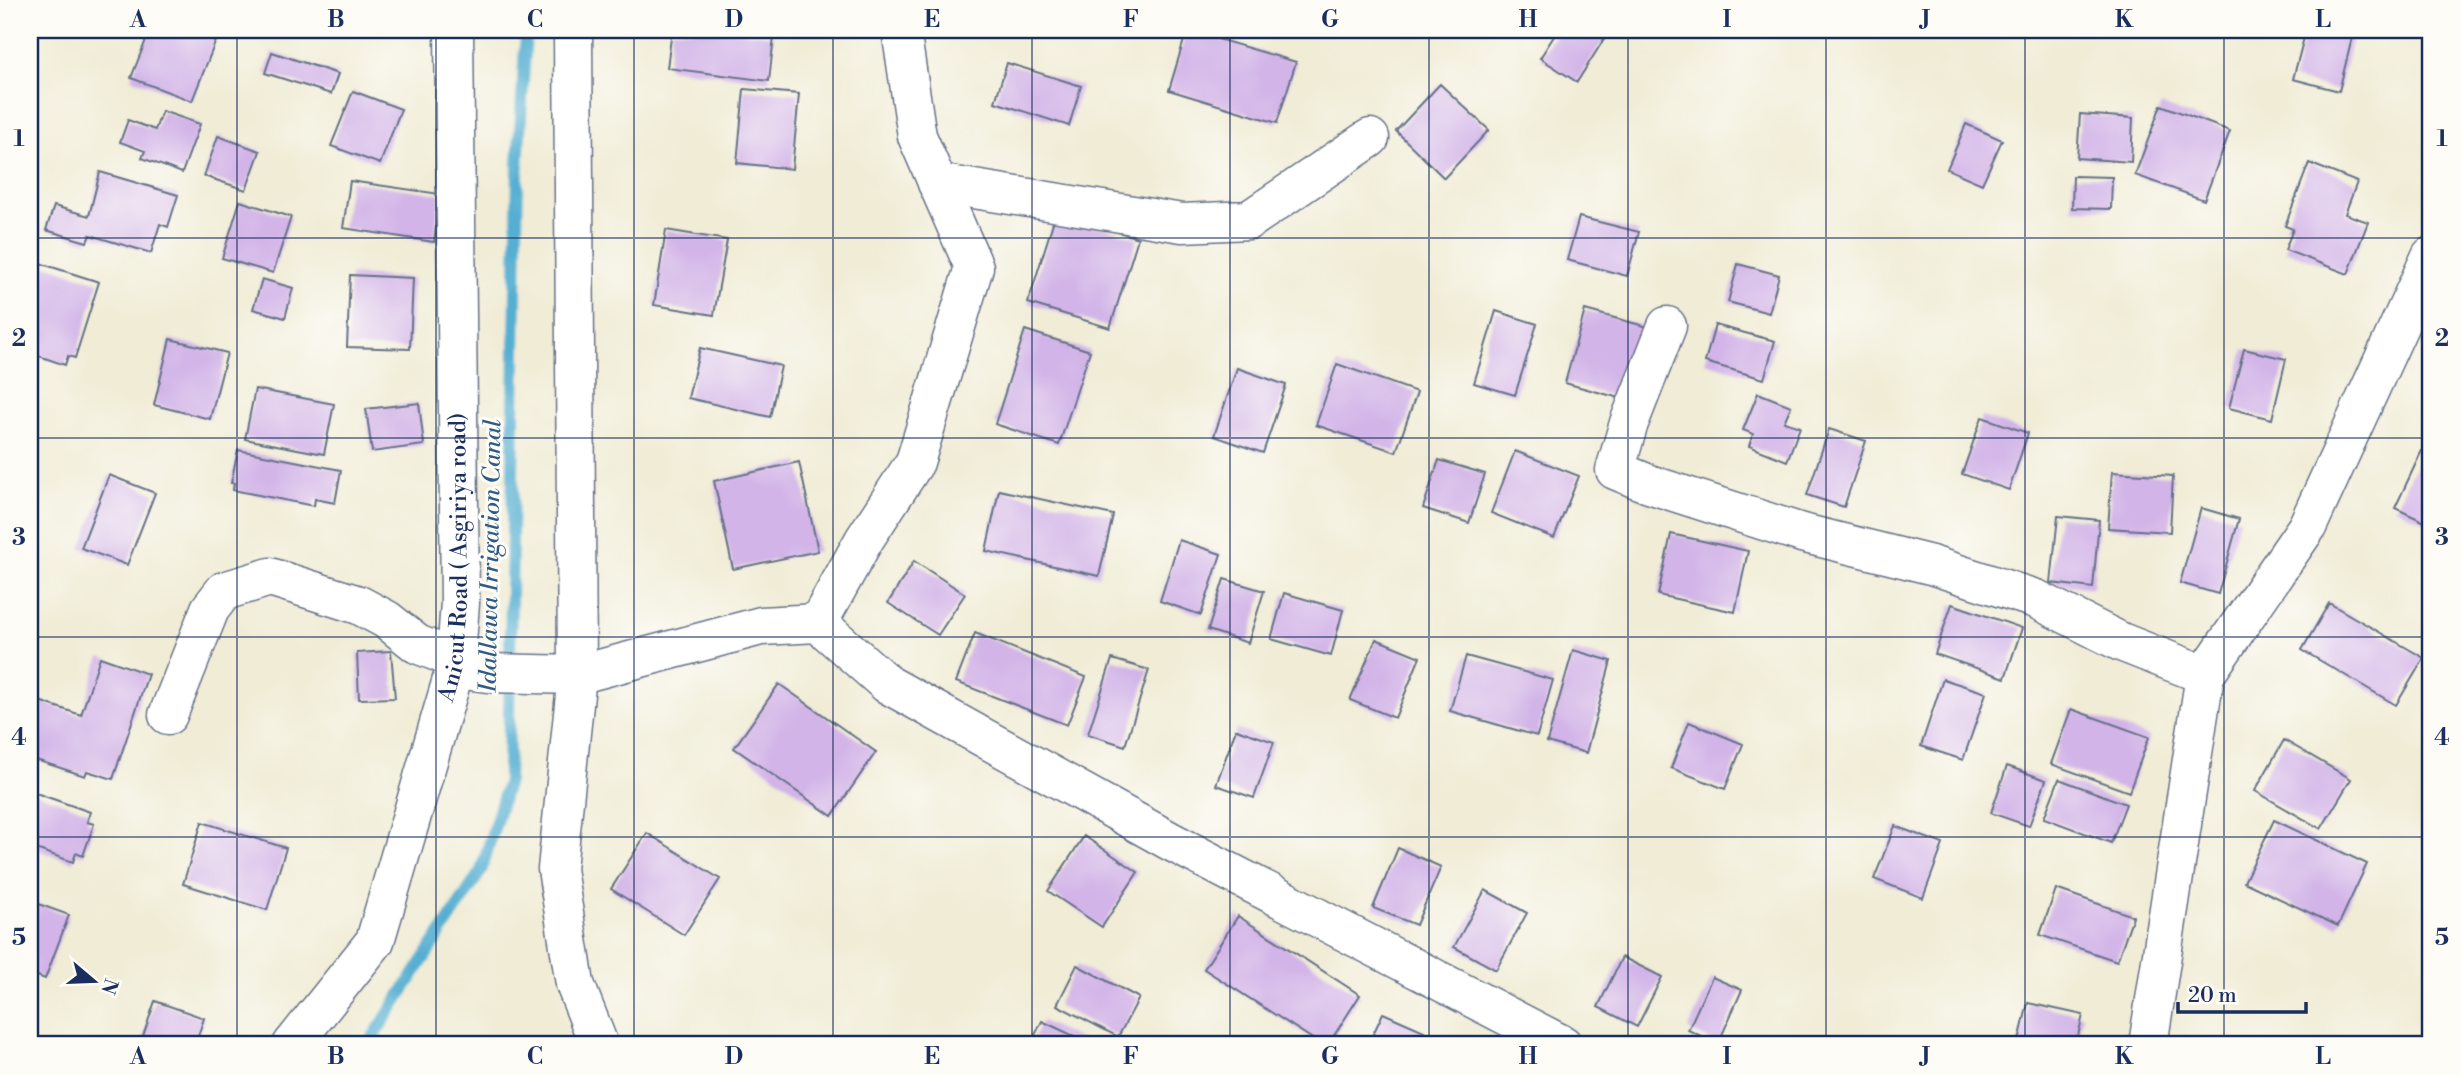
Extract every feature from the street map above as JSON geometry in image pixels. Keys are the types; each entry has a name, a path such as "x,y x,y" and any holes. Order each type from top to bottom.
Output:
{"street":[{"name":"Anicut Road ( Asgiriya road)","path":"292,1045 375,941 466,667 460,589 454,30"},
{"path":"573,30 578,675 557,869 575,984 599,1045"},
{"path":"818,622 864,540 915,462 974,267 917,136 901,30"},
{"path":"937,183 1182,223 1250,220 1370,138"},
{"path":"2148,1045 2205,675 2307,527 2431,256"},
{"path":"1667,326 1629,422 1615,470 1648,484 1802,533 1931,565 2036,599 2121,642 2205,675"},
{"path":"168,715 211,609 224,591 271,577 359,604 387,620 417,644 466,667 540,674 578,675 761,626 818,622 887,684 1170,841 1563,1045"}],"building":[{"path":"150,30 204,30 218,35 192,101 131,78"},
{"path":"672,30 722,30 774,36 769,81 667,68"},
{"path":"1187,30 1296,62 1277,123 1169,90"},
{"path":"1558,30 1590,30 1604,39 1577,82 1540,58"},
{"path":"2306,30 2354,30 2339,91 2293,79"},
{"path":"272,52 338,74 331,94 265,73"},
{"path":"1007,63 1081,86 1069,126 995,102"},
{"path":"1440,84 1489,130 1444,178 1396,131"},
{"path":"744,89 799,94 792,169 737,163"},
{"path":"353,91 401,109 380,164 331,146"},
{"path":"2161,105 2230,131 2204,200 2135,175"},
{"path":"162,111 200,124 182,173 142,158 145,151 120,142 128,120 155,130"},
{"path":"2080,114 2133,118 2131,162 2077,158"},
{"path":"1966,124 2002,140 1982,184 1947,169"},
{"path":"218,136 260,151 246,190 204,176"},
{"path":"2309,163 2357,182 2345,214 2368,222 2348,274 2285,250 2293,229 2285,226"},
{"path":"100,172 178,195 168,227 160,224 151,253 90,235 87,242 46,230 54,206 89,216"},
{"path":"2073,176 2112,177 2111,209 2072,208"},
{"path":"350,181 440,194 434,242 343,228"},
{"path":"240,201 291,217 273,273 222,258"},
{"path":"1056,213 1138,238 1110,328 1028,303"},
{"path":"1579,217 1639,232 1627,276 1567,260"},
{"path":"666,230 727,240 714,315 654,305"},
{"path":"30,260 99,282 75,358 68,356 65,365 30,353 33,345 30,344 30,333 36,312 30,310"},
{"path":"1738,264 1779,275 1769,313 1728,302"},
{"path":"350,275 413,278 410,349 347,347"},
{"path":"262,279 293,288 285,318 253,309"},
{"path":"1585,310 1648,327 1627,400 1565,383"},
{"path":"1496,311 1537,324 1515,395 1474,383"},
{"path":"1715,325 1775,341 1764,379 1705,362"},
{"path":"1025,330 1090,351 1059,445 995,424"},
{"path":"170,339 227,353 210,419 154,405"},
{"path":"700,348 781,366 770,417 688,398"},
{"path":"2244,349 2286,359 2272,419 2229,408"},
{"path":"1337,364 1417,392 1396,452 1316,425"},
{"path":"1237,368 1286,385 1263,453 1214,436"},
{"path":"255,389 334,404 324,454 245,439"},
{"path":"1758,393 1791,406 1784,422 1800,427 1787,461 1749,446 1753,434 1743,430"},
{"path":"419,403 424,445 372,452 366,409"},
{"path":"1982,417 2028,433 2009,490 1962,474"},
{"path":"1829,429 1866,441 1844,507 1807,495"},
{"path":"2431,431 2431,525 2395,508"},
{"path":"238,450 341,470 335,503 315,499 314,506 233,490 234,483 231,483"},
{"path":"1515,451 1579,476 1554,538 1491,513"},
{"path":"1439,460 1485,474 1469,523 1423,508"},
{"path":"799,462 818,551 733,569 714,481"},
{"path":"2112,472 2173,476 2170,532 2108,528"},
{"path":"109,475 155,493 127,565 81,548"},
{"path":"999,490 1113,515 1099,576 986,551"},
{"path":"2201,508 2239,519 2218,594 2180,583"},
{"path":"2058,516 2099,520 2093,588 2051,583"},
{"path":"1671,534 1748,551 1735,612 1658,595"},
{"path":"1179,540 1221,554 1201,615 1160,601"},
{"path":"914,561 965,594 938,635 888,603"},
{"path":"1224,579 1264,591 1248,643 1208,630"},
{"path":"1284,593 1343,610 1331,656 1271,639"},
{"path":"2329,603 2424,658 2396,705 2302,650"},
{"path":"1952,604 2022,628 2005,678 1935,654"},
{"path":"975,633 1086,677 1067,725 956,682"},
{"path":"1376,639 1420,657 1395,718 1350,700"},
{"path":"1573,650 1611,661 1586,753 1547,742"},
{"path":"391,651 395,698 359,699 357,653"},
{"path":"1466,656 1553,680 1537,736 1450,711"},
{"path":"100,657 148,674 113,779 87,771 85,776 30,758 30,698 81,715"},
{"path":"1112,659 1149,670 1125,746 1088,734"},
{"path":"1943,679 1986,693 1963,760 1921,746"},
{"path":"779,684 876,752 832,816 734,748"},
{"path":"2071,709 2149,737 2129,792 2051,764"},
{"path":"1689,722 1743,744 1725,789 1671,768"},
{"path":"1236,729 1274,742 1254,798 1216,785"},
{"path":"2284,740 2351,779 2321,829 2255,791"},
{"path":"2007,766 2046,780 2029,826 1991,813"},
{"path":"2059,779 2126,804 2111,843 2044,818"},
{"path":"30,791 90,812 87,822 94,824 83,856 76,853 73,862 30,847"},
{"path":"2274,820 2367,864 2338,926 2244,882"},
{"path":"202,822 286,848 267,910 183,884"},
{"path":"1895,826 1943,844 1923,898 1874,879"},
{"path":"647,833 720,879 684,935 611,889"},
{"path":"1084,836 1138,872 1102,927 1048,891"},
{"path":"1398,848 1441,867 1416,925 1373,908"},
{"path":"2056,889 2133,916 2117,961 2040,935"},
{"path":"1485,890 1527,913 1496,970 1454,947"},
{"path":"30,901 69,915 45,979 30,973"},
{"path":"1238,916 1360,995 1328,1045 1322,1045 1204,969"},
{"path":"1622,957 1662,977 1637,1027 1598,1007"},
{"path":"1077,965 1139,998 1118,1037 1057,1005"},
{"path":"1712,977 1742,990 1718,1044 1688,1030"},
{"path":"155,1001 204,1018 195,1045 140,1045"},
{"path":"2028,1003 2083,1015 2077,1040 2095,1045 2018,1045"},
{"path":"1383,1013 1424,1031 1418,1045 1368,1045"},
{"path":"1042,1021 1093,1045 1030,1045"}],"waterway":[{"name":"Idallawa Irrigation Canal","path":"368,1045 481,871 508,781 518,167 526,30"}]}
